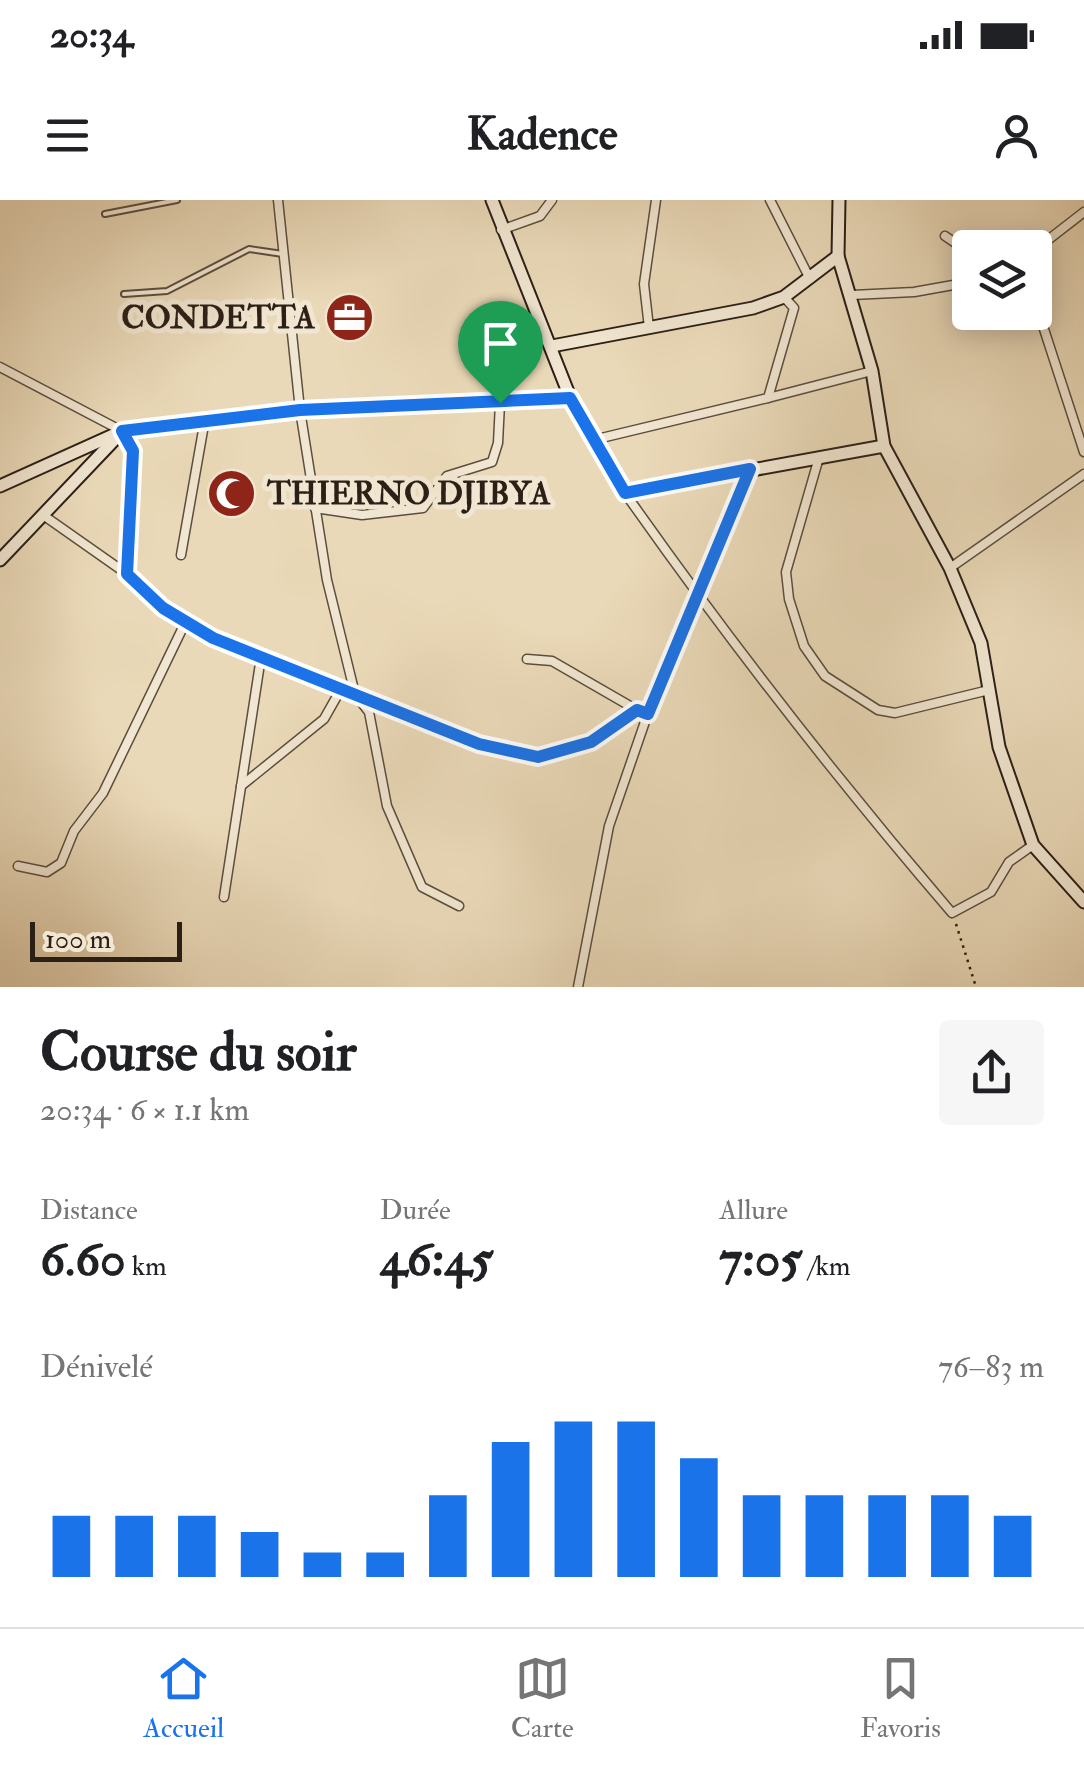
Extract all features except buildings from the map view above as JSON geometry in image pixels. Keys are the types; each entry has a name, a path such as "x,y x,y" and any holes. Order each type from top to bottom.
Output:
{"street":[{"path":"278,200 300,410 315,508 327,580 355,694 369,712 387,806 422,887 459,906"},
{"path":"492,200 570,398 625,493 700,599 868,815 952,913 991,892 1009,862 1033,845"},
{"path":"501,230 540,216 552,200"},
{"path":"770,200 810,279"},
{"path":"840,200 838,256 872,371 884,446 950,568 981,644 999,747 1033,845 1084,902"},
{"path":"649,328 644,284 656,202"},
{"path":"1052,237 1084,212"},
{"path":"946,236 952,240"},
{"path":"552,346 753,308 784,297 838,256"},
{"path":"852,295 914,292 952,285"},
{"path":"768,398 794,308 784,297"},
{"path":"1044,330 1084,452"},
{"path":"0,367 122,431 133,451 127,574"},
{"path":"593,440 872,371"},
{"path":"0,486 122,431 300,410 570,398"},
{"path":"315,508 362,515 423,508 447,476 492,462 498,444 500,403"},
{"path":"181,554 205,419"},
{"path":"0,560 122,431"},
{"path":"625,493 884,446"},
{"path":"818,461 786,572 789,599 804,646 825,676 878,710 895,713 991,690"},
{"path":"578,987 609,826 648,714 700,599 750,469"},
{"path":"950,568 1084,474"},
{"path":"43,515 127,574 163,608 186,621 261,657 479,744 538,757 591,742 637,710"},
{"path":"18,866 47,872 62,864 74,832 103,793 186,621"},
{"path":"224,897 261,657"},
{"path":"527,659 552,662 648,714"},
{"path":"242,786 324,719 341,690"}],"lane":[{"path":"105,214 177,200"},
{"path":"124,294 167,291 249,249 282,254"}],"path":[{"path":"952,913 976,987"}],"place":[{"name":"CONDETTA","path":"350,318"},
{"name":"THIERNO DJIBYA","path":"232,494"}],"route":[{"path":"570,398 625,493 750,469 700,599 648,714 637,710 591,742 538,757 479,744 213,638 163,608 127,574 133,451 122,431 300,410 500,403 570,398"}]}
